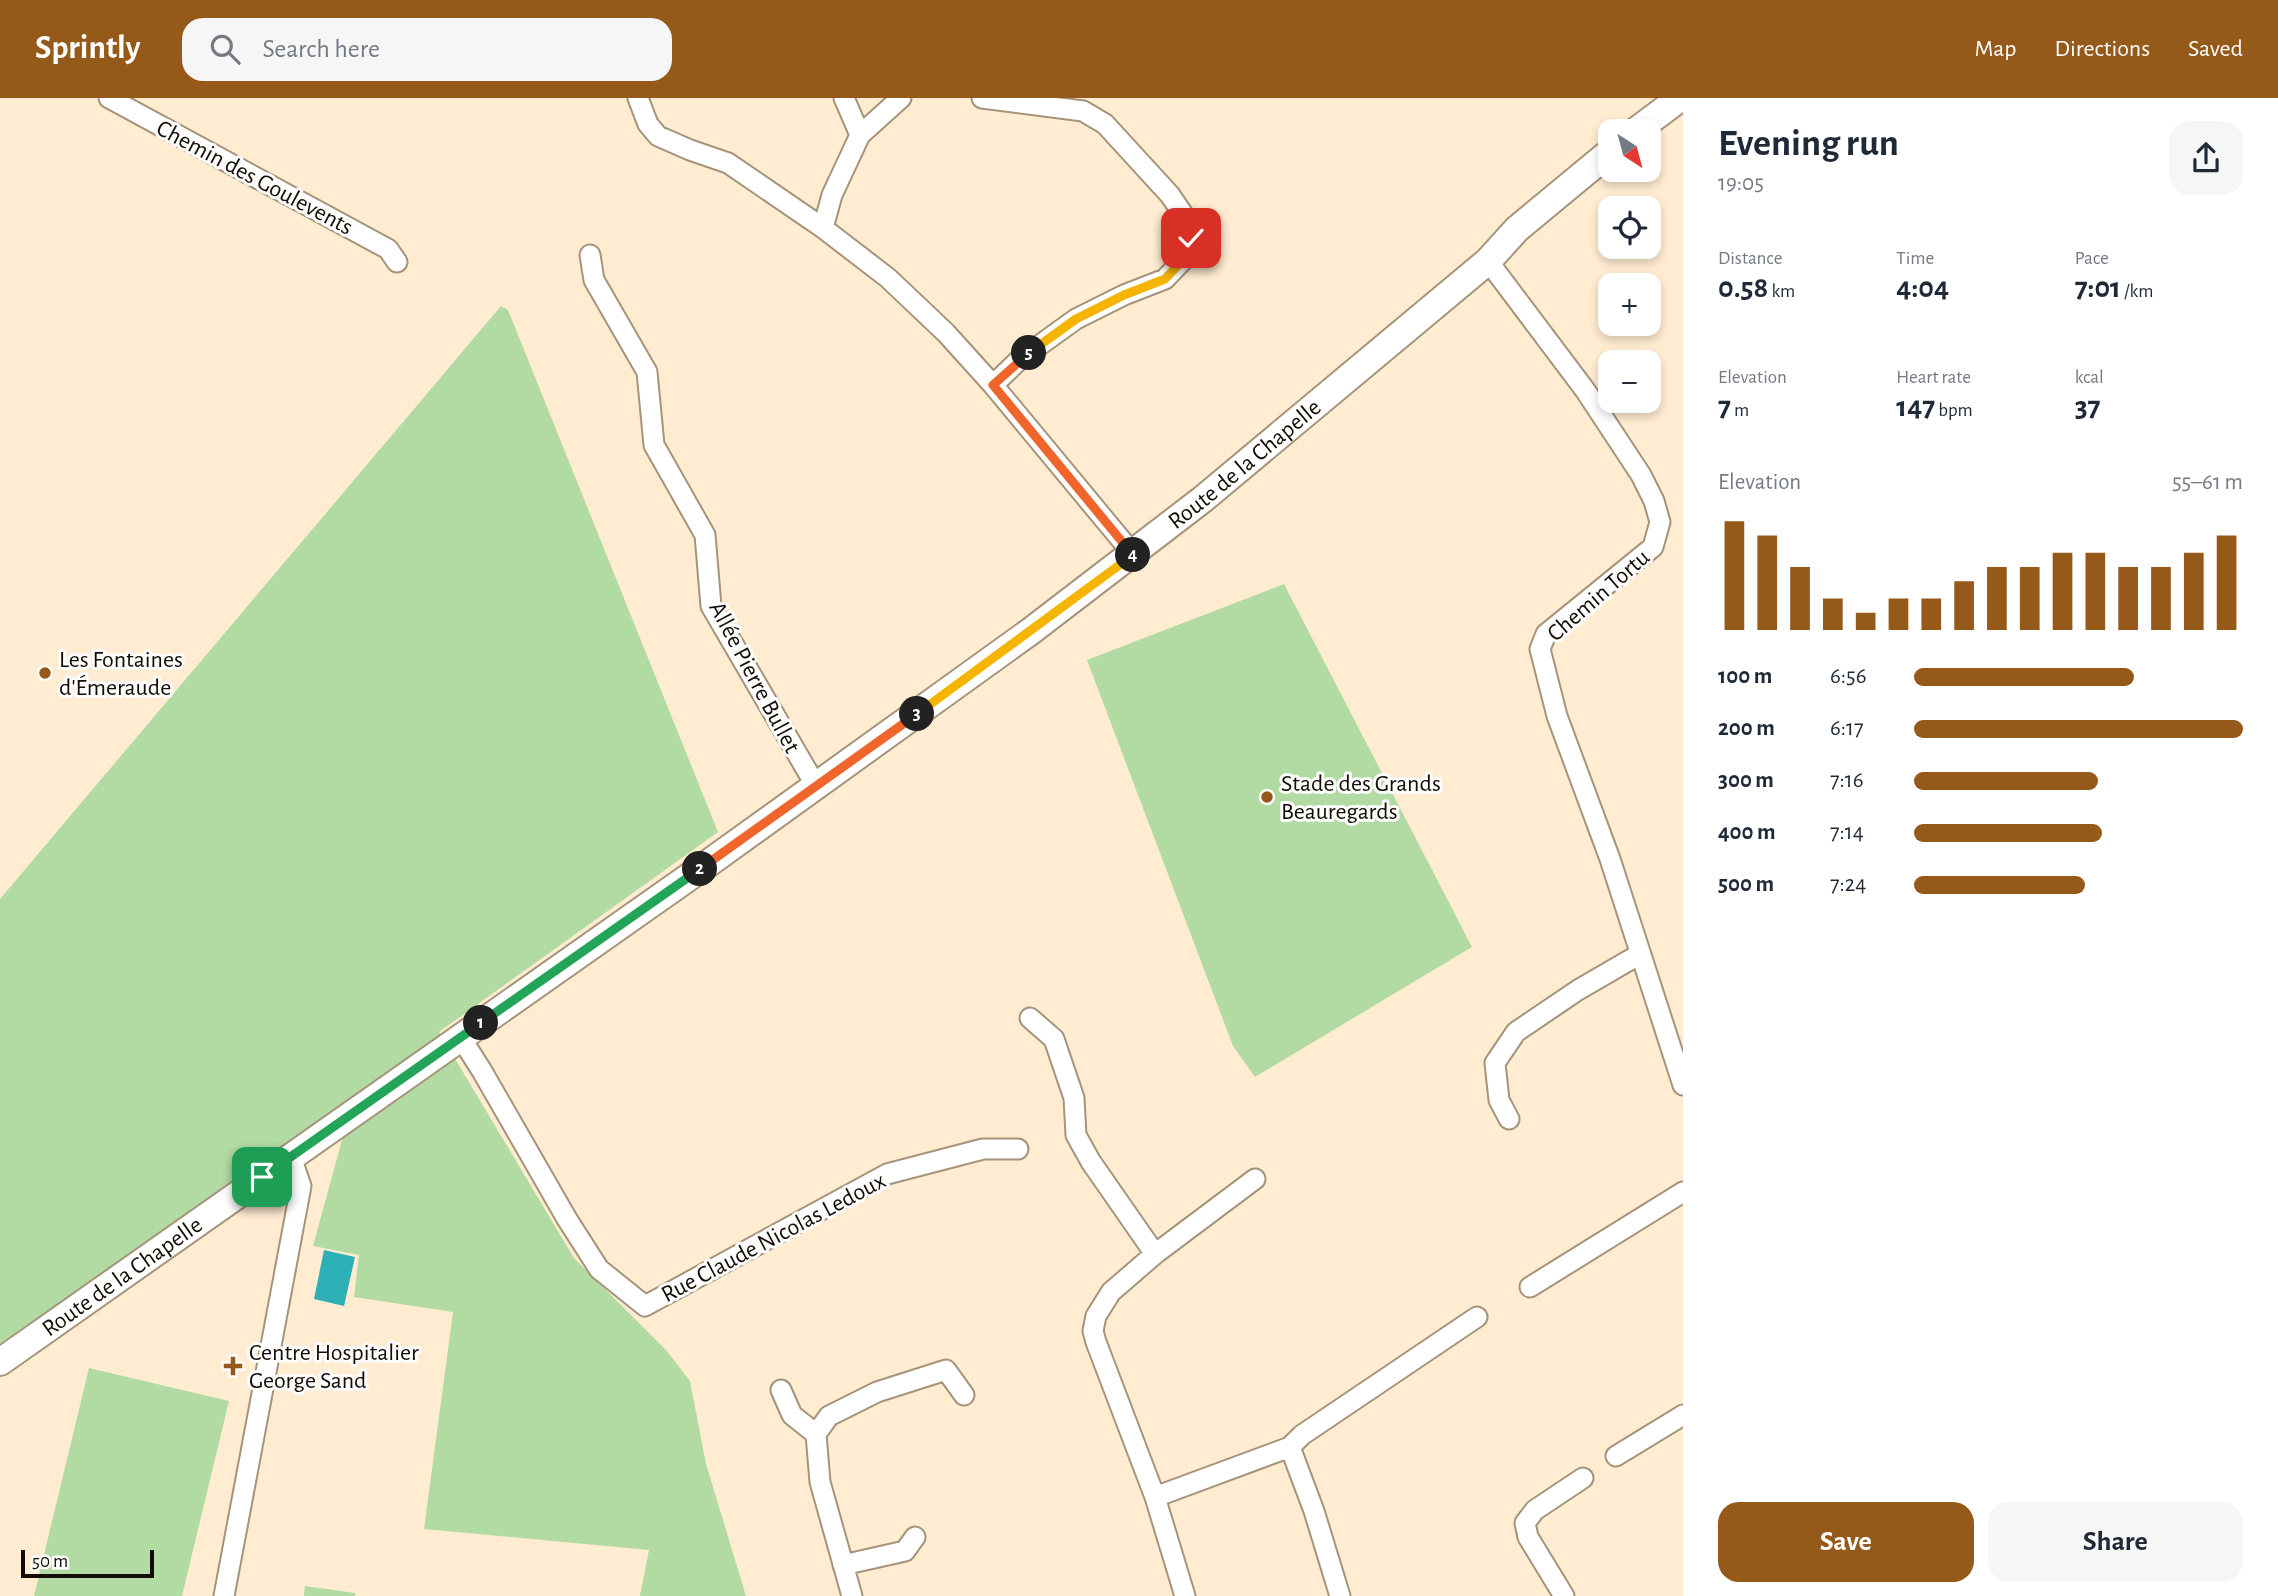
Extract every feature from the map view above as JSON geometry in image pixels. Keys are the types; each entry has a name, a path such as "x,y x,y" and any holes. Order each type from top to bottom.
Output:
{"main road":[{"path":"1652,119 1680,98"},
{"path":"1661,133 1683,116"},
{"name":"Route de la Chapelle","path":"0,1362 1031,631 1133,554 1488,261 1517,229 1598,162"},
{"name":"Route de la Chapelle","path":"1488,261 1511,251 1600,182"}],"street":[{"name":"Chemin des Goulevents","path":"109,98 388,249 397,261"},
{"path":"638,98 648,124 658,136 728,163 823,228 888,278 946,332 1133,554"},
{"path":"844,98 860,135"},
{"path":"823,228 832,195 860,135 901,98"},
{"path":"982,98 1083,111 1105,124 1170,195 1189,223 1191,238 1184,259 1165,279 1124,295 1076,319 1019,360 993,385"},
{"name":"Allée Pierre Bullet","path":"590,255 594,280 648,372 654,445 705,535 711,606 816,786"},
{"name":"Chemin Tortu","path":"1488,261 1585,390 1642,475 1654,501 1660,523 1653,547 1546,634 1540,649 1557,716 1610,859 1683,1085"},
{"path":"1509,1119 1499,1100 1495,1063 1516,1032 1578,990 1640,954"},
{"path":"1030,1018 1054,1039 1074,1098 1076,1135 1091,1162 1155,1254"},
{"name":"Rue Claude Nicolas Ledoux","path":"460,1038 599,1269 645,1306 887,1174 983,1149 1018,1149"},
{"path":"224,1596 301,1186 291,1157"},
{"path":"1185,1596 1155,1497 1093,1331 1096,1316 1111,1292 1155,1254 1255,1179"},
{"path":"1530,1287 1683,1192"},
{"path":"1155,1497 1290,1447 1302,1435 1477,1317"},
{"path":"852,1596 820,1482 816,1434 829,1416 877,1392 946,1370 964,1395"},
{"path":"781,1390 792,1415 816,1434"},
{"path":"1616,1456 1683,1415"},
{"path":"1290,1447 1314,1511 1340,1596"},
{"path":"1564,1596 1528,1537 1525,1523 1535,1510 1583,1478"},
{"path":"843,1565 905,1551 915,1536"}],"green space":[{"path":"501,306 508,310 718,832 439,1032 574,1258 666,1350 690,1381 706,1464 746,1596 640,1596 649,1550 424,1529 453,1312 354,1297 359,1255 313,1246 348,1118 0,1362 0,899"},
{"name":"Stade des Grands Beauregards","path":"1284,584 1472,947 1255,1077 1233,1046 1087,660"},
{"path":"89,1368 229,1401 182,1596 34,1596"},
{"path":"305,1586 355,1593 355,1596 304,1596"}],"water":[{"path":"324,1250 355,1257 344,1306 314,1299"}],"place":[{"name":"Les Fontaines d'Émeraude","path":"45,673"},
{"name":"Stade des Grands Beauregards","path":"1267,797"},
{"name":"Centre Hospitalier George Sand","path":"233,1366"}],"route":[{"path":"262,1177 706,865 1031,631 1133,554 993,385 1019,360 1076,319 1124,295 1165,279 1184,259 1191,238"}]}
